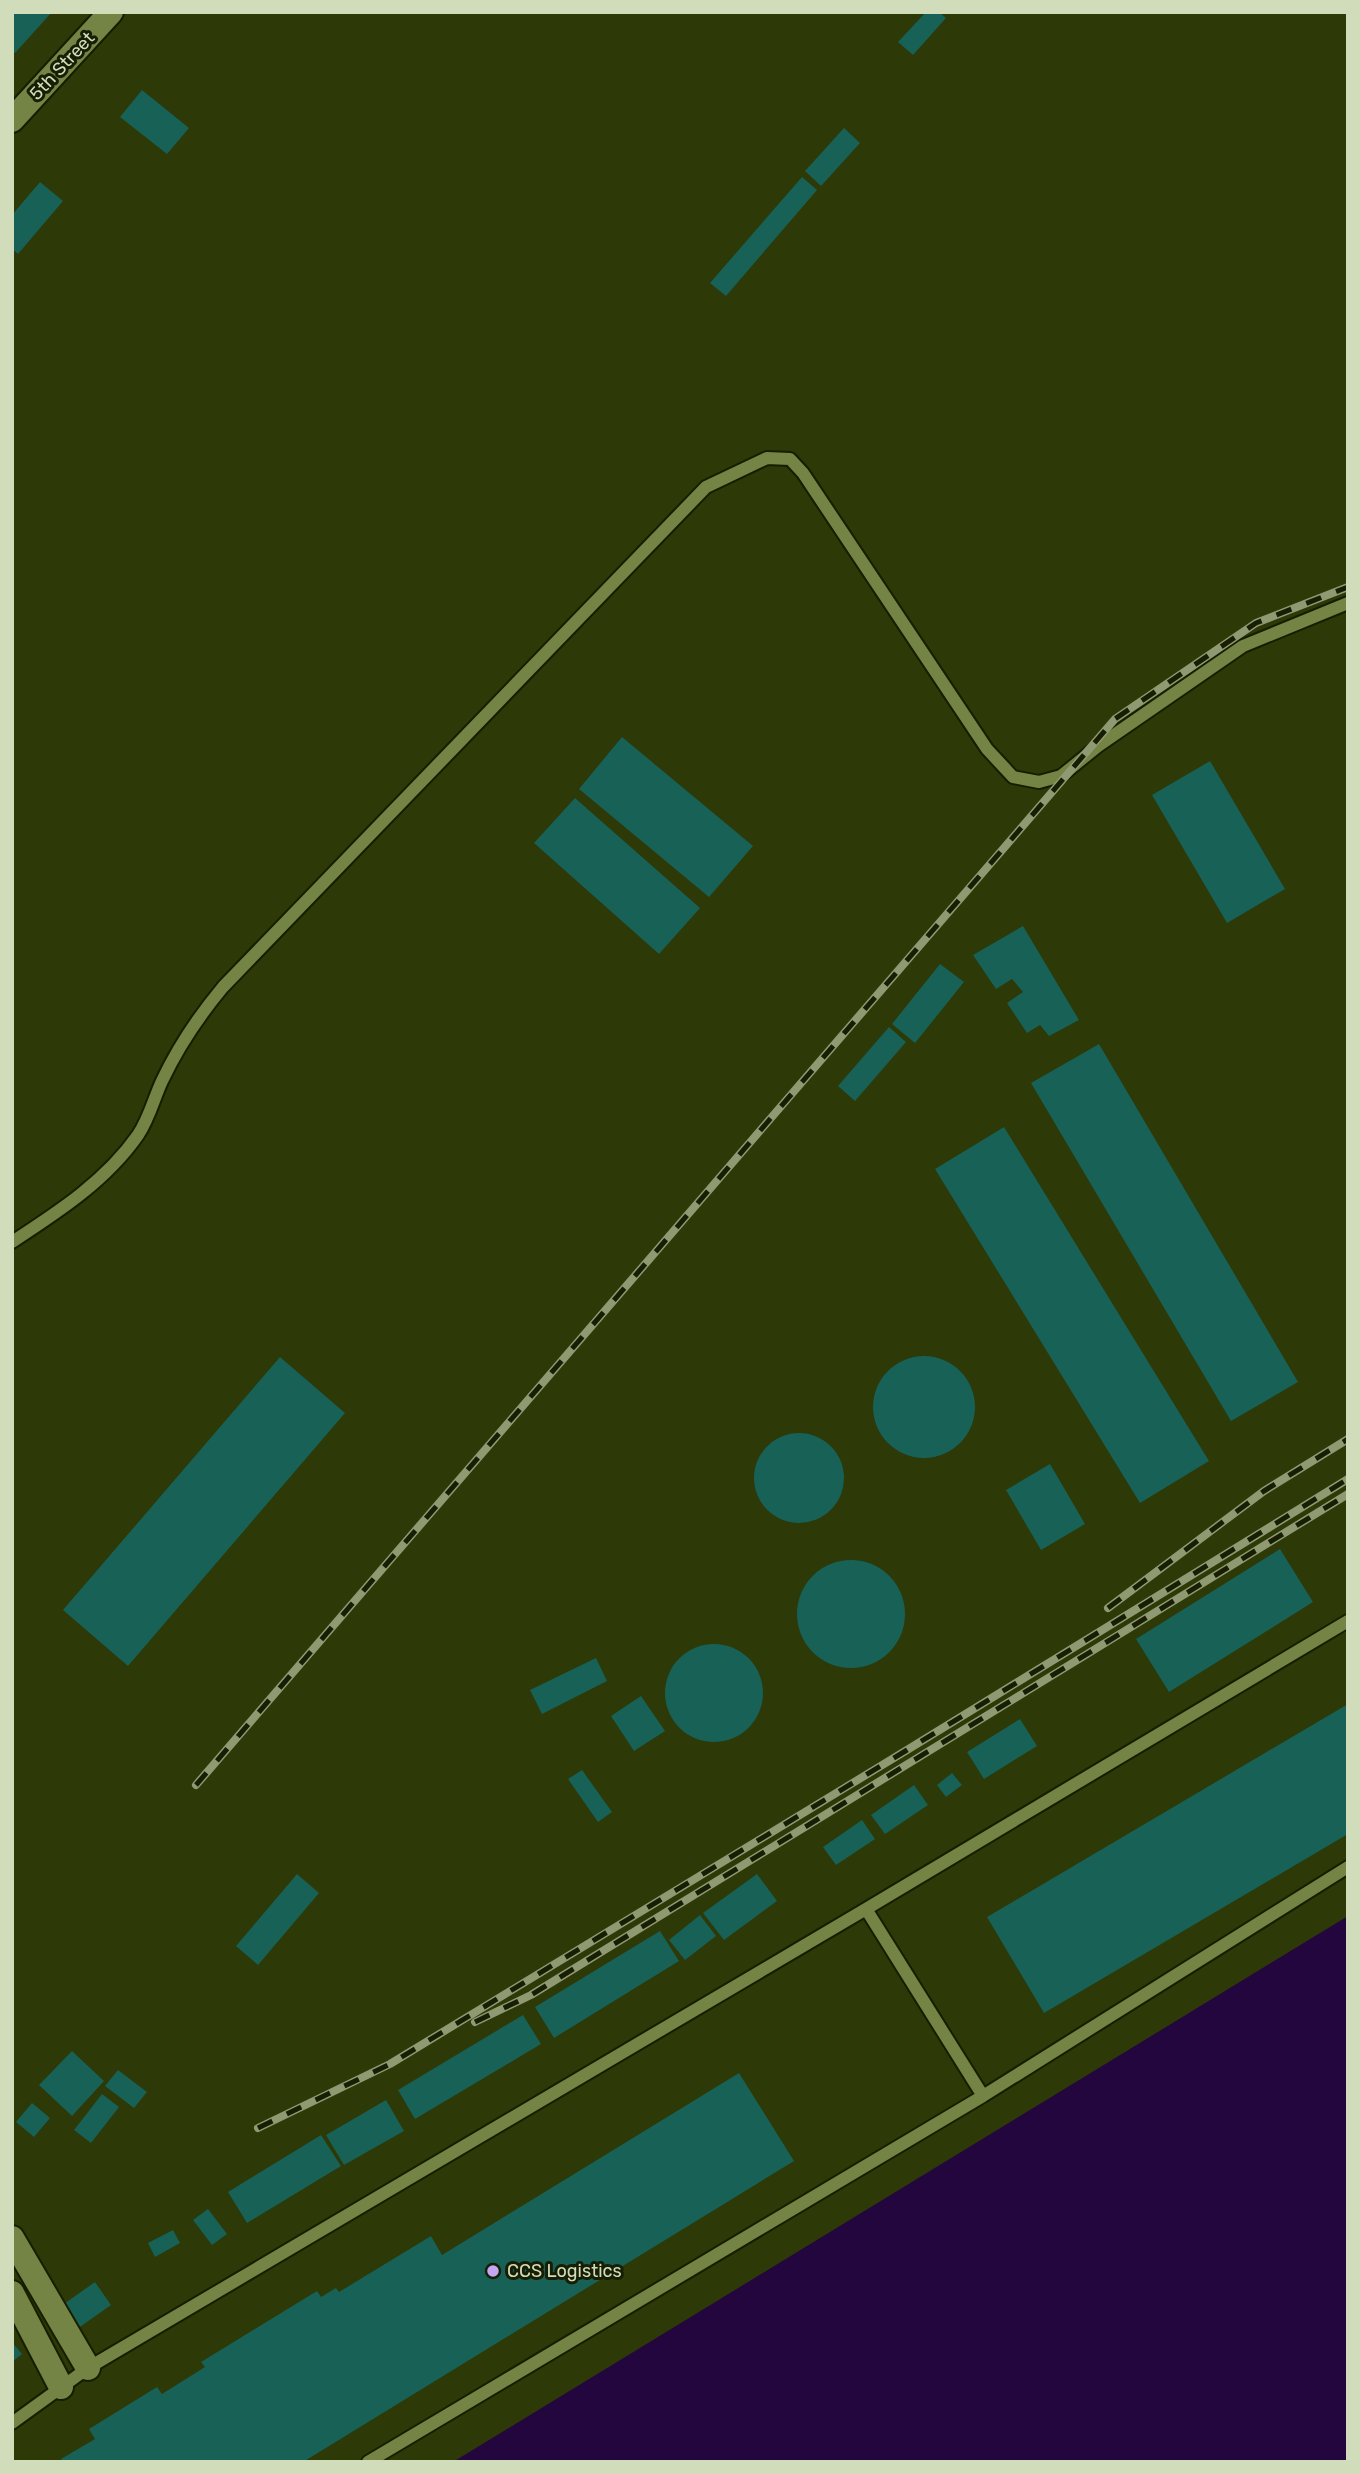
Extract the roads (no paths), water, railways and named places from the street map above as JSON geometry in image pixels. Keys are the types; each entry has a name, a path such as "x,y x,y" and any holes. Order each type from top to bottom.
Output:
{"street":[{"name":"5th Street","path":"12,120 111,12"},
{"path":"12,2238 88,2368"},
{"path":"12,2293 61,2388"}],"lane":[{"path":"12,1242 57,1212 105,1174 139,1133 188,1032 223,987 706,487 767,458 790,459 803,473 987,749 1013,777 1039,782 1062,776 1098,746 1243,646 1348,603"},
{"path":"12,2423 88,2368 866,1909 1348,1620"},
{"path":"368,2462 983,2096 1348,1867"},
{"path":"866,1909 983,2096"}],"railway":[{"path":"196,1785 1115,719 1256,623 1348,587"},
{"path":"1108,1608 1264,1491 1348,1439"},
{"path":"258,2128 390,2064 1348,1479"},
{"path":"475,2022 531,1995 1348,1494"}],"place":[{"name":"CCS Logistics","path":"493,2271"}]}
